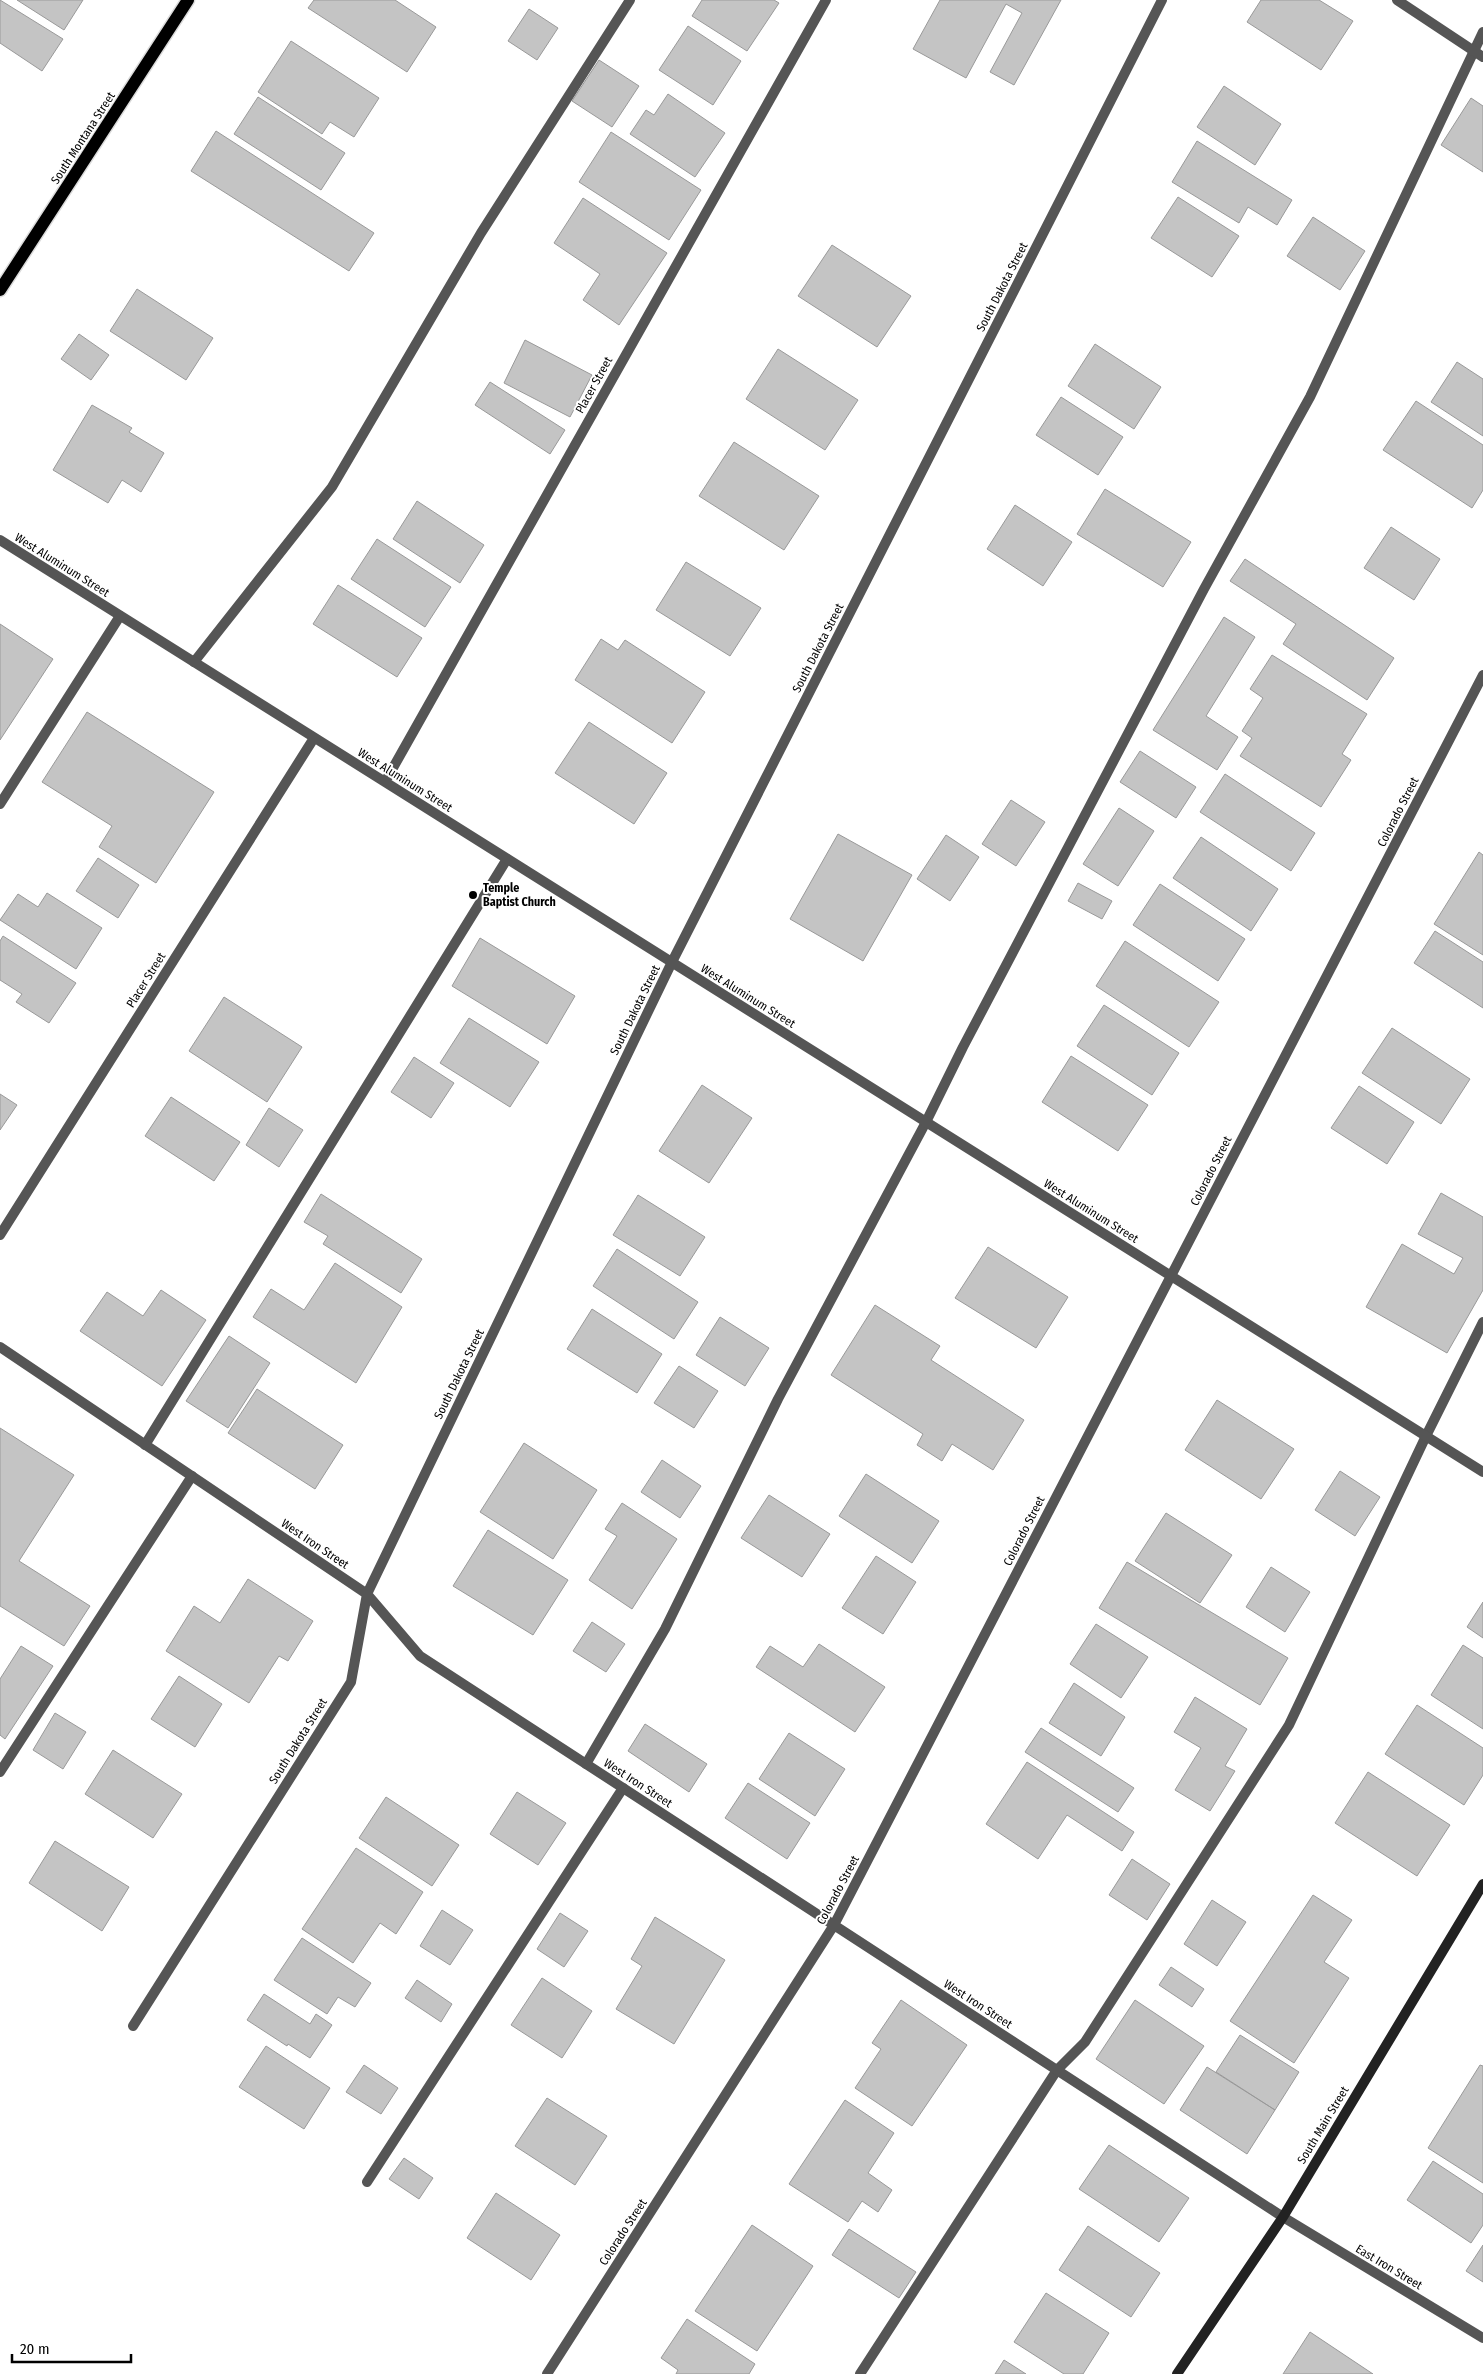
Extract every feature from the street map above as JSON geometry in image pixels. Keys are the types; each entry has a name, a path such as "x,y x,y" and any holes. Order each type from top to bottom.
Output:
{"main road":[{"name":"South Montana Street","path":"0,290 188,0"},
{"name":"South Main Street","path":"1177,2374 1283,2217 1483,1884"}],"street":[{"path":"194,662 332,487 481,233 630,0"},
{"name":"Placer Street","path":"385,782 826,0"},
{"name":"South Dakota Street","path":"133,2026 351,1682 367,1594 672,962 1162,0"},
{"path":"1397,0 1483,57"},
{"path":"586,1764 665,1629 778,1399 926,1122 963,1047 1204,588 1310,397 1483,32"},
{"name":"West Aluminum Street","path":"0,540 1483,1472"},
{"path":"0,804 120,616"},
{"name":"Colorado Street","path":"547,2374 834,1925 1483,675"},
{"name":"Placer Street","path":"0,1235 314,738"},
{"path":"145,1445 507,859"},
{"path":"860,2374 1057,2070 1085,2042 1289,1725 1426,1436 1483,1322"},
{"name":"West Iron Street","path":"0,1347 367,1594 420,1656 1283,2217"},
{"path":"0,1772 192,1476"},
{"path":"367,2182 623,1788"},
{"name":"East Iron Street","path":"1283,2217 1483,2338"}],"building":[{"path":"0,0 63,39 42,71 0,43"},
{"path":"17,0 83,0 64,30"},
{"path":"314,0 395,0 436,27 407,72 308,8"},
{"path":"702,0 774,0 779,3 747,51 692,16"},
{"path":"940,0 1061,0 1014,85 990,72 1022,13 1006,4 966,78 913,49"},
{"path":"1261,0 1319,0 1353,21 1321,70 1247,22"},
{"path":"529,9 558,28 537,60 508,41"},
{"path":"688,26 741,61 713,105 659,70"},
{"path":"291,41 379,98 354,137 330,122 322,134 258,92"},
{"path":"599,60 639,86 612,127 572,101"},
{"path":"1224,86 1281,124 1255,165 1197,127"},
{"path":"668,94 725,133 695,177 630,134 646,110 654,115"},
{"path":"258,97 345,153 321,190 234,134"},
{"path":"1471,98 1483,106 1483,172 1441,145"},
{"path":"216,131 374,233 349,271 191,171"},
{"path":"611,132 701,190 669,240 579,182"},
{"path":"1197,141 1292,200 1277,225 1248,207 1239,223 1172,182"},
{"path":"1178,197 1239,236 1212,277 1151,238"},
{"path":"583,198 667,253 619,325 583,300 600,274 554,243"},
{"path":"1313,217 1365,251 1340,290 1287,256"},
{"path":"832,245 911,296 877,347 798,296"},
{"path":"137,289 213,338 186,380 110,331"},
{"path":"79,334 109,355 91,380 61,359"},
{"path":"525,340 592,375 570,417 504,383"},
{"path":"1095,344 1161,387 1134,429 1068,386"},
{"path":"778,349 858,400 825,450 746,399"},
{"path":"1457,362 1483,379 1483,436 1431,402"},
{"path":"490,382 565,430 550,454 475,405"},
{"path":"1061,397 1123,437 1098,475 1036,435"},
{"path":"1416,401 1483,445 1483,490 1472,508 1383,450"},
{"path":"92,405 132,428 129,432 164,453 141,492 122,480 108,503 53,470"},
{"path":"734,442 819,496 784,550 699,496"},
{"path":"1105,489 1191,542 1163,587 1077,534"},
{"path":"417,501 484,545 460,583 393,539"},
{"path":"1015,505 1072,542 1043,586 987,549"},
{"path":"1391,527 1440,559 1414,600 1364,568"},
{"path":"377,539 451,587 425,627 351,579"},
{"path":"1245,559 1394,658 1367,700 1283,644 1296,624 1230,581"},
{"path":"686,562 761,608 730,656 656,610"},
{"path":"338,585 422,638 397,677 313,624"},
{"path":"1224,617 1255,637 1206,716 1238,737 1217,770 1153,730"},
{"path":"0,624 53,659 0,740"},
{"path":"601,639 618,650 625,640 705,692 672,743 575,680"},
{"path":"1272,655 1367,714 1342,754 1351,760 1321,807 1240,756 1252,738 1242,731 1263,698 1250,689"},
{"path":"87,712 214,792 156,883 99,847 112,826 42,782"},
{"path":"589,722 667,773 634,824 555,773"},
{"path":"1140,751 1196,787 1176,818 1120,782"},
{"path":"1225,774 1315,833 1291,871 1200,812"},
{"path":"1011,800 1045,822 1016,866 982,844"},
{"path":"1119,808 1154,831 1118,886 1083,864"},
{"path":"838,834 912,875 863,961 790,919"},
{"path":"946,835 979,857 950,901 917,879"},
{"path":"1201,837 1278,889 1251,931 1173,878"},
{"path":"1479,852 1483,855 1483,955 1434,924"},
{"path":"98,858 139,885 118,918 76,891"},
{"path":"1078,883 1112,901 1102,919 1068,901"},
{"path":"1160,884 1245,939 1218,981 1133,925"},
{"path":"47,893 102,928 76,969 0,920 18,894 38,907"},
{"path":"1435,931 1483,962 1483,1008 1414,963"},
{"path":"3,936 76,983 49,1023 16,1002 22,994 0,980 0,941"},
{"path":"480,938 575,996 547,1044 452,986"},
{"path":"1125,941 1219,1002 1189,1047 1096,986"},
{"path":"224,997 302,1047 267,1102 189,1051"},
{"path":"1104,1005 1179,1053 1152,1095 1077,1046"},
{"path":"469,1018 539,1062 510,1107 440,1063"},
{"path":"1392,1028 1470,1079 1441,1124 1362,1073"},
{"path":"1071,1056 1148,1105 1118,1151 1042,1102"},
{"path":"414,1057 454,1083 431,1118 391,1092"},
{"path":"702,1085 752,1118 709,1183 659,1151"},
{"path":"1359,1086 1414,1122 1387,1164 1331,1128"},
{"path":"0,1094 17,1105 0,1130"},
{"path":"171,1097 240,1142 214,1181 145,1136"},
{"path":"269,1108 303,1130 279,1167 246,1145"},
{"path":"1441,1193 1483,1217 1483,1290 1447,1353 1366,1307 1402,1244 1454,1274 1463,1258 1418,1234"},
{"path":"321,1194 422,1259 401,1293 323,1244 328,1236 304,1222"},
{"path":"638,1195 705,1237 680,1276 613,1235"},
{"path":"988,1247 1068,1297 1036,1348 955,1298"},
{"path":"617,1249 698,1302 674,1339 593,1286"},
{"path":"335,1263 402,1307 356,1383 253,1317 271,1289 304,1310"},
{"path":"161,1290 206,1320 162,1386 80,1331 107,1292 143,1316"},
{"path":"875,1305 940,1346 931,1360 1024,1420 993,1470 952,1444 942,1461 917,1445 923,1434 831,1375"},
{"path":"592,1309 662,1354 637,1393 567,1349"},
{"path":"720,1317 769,1348 745,1386 696,1355"},
{"path":"229,1336 270,1363 228,1428 186,1401"},
{"path":"679,1366 718,1391 694,1428 654,1403"},
{"path":"257,1389 343,1445 315,1489 228,1433"},
{"path":"1217,1400 1294,1449 1261,1499 1185,1450"},
{"path":"0,1428 74,1475 19,1561 90,1606 64,1646 0,1606"},
{"path":"524,1443 597,1490 553,1559 480,1512"},
{"path":"662,1460 701,1486 680,1518 641,1492"},
{"path":"1340,1471 1380,1497 1355,1536 1315,1510"},
{"path":"866,1474 939,1521 912,1563 839,1516"},
{"path":"769,1495 830,1534 802,1577 741,1538"},
{"path":"622,1503 677,1539 632,1609 589,1580 617,1536 605,1529"},
{"path":"1166,1513 1232,1555 1200,1603 1135,1561"},
{"path":"488,1530 568,1580 533,1635 453,1586"},
{"path":"876,1556 916,1582 883,1634 842,1608"},
{"path":"1127,1562 1288,1658 1260,1705 1099,1608"},
{"path":"1271,1567 1310,1592 1285,1632 1246,1607"},
{"path":"248,1579 313,1621 288,1661 279,1656 249,1703 166,1651 194,1606 220,1623"},
{"path":"1483,1602 1483,1638 1467,1627"},
{"path":"592,1622 625,1644 606,1672 573,1651"},
{"path":"1096,1624 1148,1657 1121,1698 1070,1664"},
{"path":"819,1644 885,1687 855,1732 756,1667 770,1646 803,1667"},
{"path":"1463,1645 1483,1658 1483,1729 1431,1695"},
{"path":"21,1646 53,1666 5,1739 0,1735 0,1679"},
{"path":"179,1676 222,1704 195,1747 151,1719"},
{"path":"1074,1683 1125,1717 1101,1756 1049,1723"},
{"path":"1195,1697 1247,1729 1225,1766 1235,1771 1210,1811 1175,1790 1201,1748 1174,1732"},
{"path":"1417,1705 1483,1748 1483,1775 1464,1805 1385,1754"},
{"path":"55,1713 86,1732 63,1769 33,1750"},
{"path":"645,1724 707,1764 689,1792 628,1751"},
{"path":"1041,1728 1134,1788 1118,1812 1025,1752"},
{"path":"789,1733 845,1769 815,1816 759,1779"},
{"path":"113,1750 182,1794 153,1838 85,1794"},
{"path":"1027,1762 1134,1832 1122,1851 1067,1815 1038,1859 986,1824"},
{"path":"1368,1772 1450,1825 1417,1876 1335,1823"},
{"path":"748,1783 810,1823 787,1859 725,1818"},
{"path":"517,1792 566,1823 538,1865 490,1834"},
{"path":"386,1797 459,1845 432,1886 359,1838"},
{"path":"55,1841 129,1887 102,1931 29,1883"},
{"path":"356,1848 423,1892 396,1934 380,1923 353,1963 302,1929"},
{"path":"1132,1859 1170,1884 1147,1920 1109,1895"},
{"path":"1313,1895 1352,1920 1324,1962 1349,1978 1294,2063 1230,2021"},
{"path":"1212,1900 1246,1922 1217,1966 1184,1944"},
{"path":"442,1910 473,1930 450,1965 420,1946"},
{"path":"560,1913 588,1931 564,1967 537,1949"},
{"path":"655,1917 725,1960 674,2044 616,2009 642,1966 631,1959"},
{"path":"302,1938 371,1983 355,2007 338,1997 327,2014 274,1980"},
{"path":"1171,1967 1204,1989 1192,2007 1159,1985"},
{"path":"542,1978 592,2011 562,2058 511,2025"},
{"path":"417,1980 452,2004 441,2022 405,1998"},
{"path":"264,1994 310,2024 316,2014 332,2025 310,2058 288,2044 287,2046 247,2020"},
{"path":"901,2000 967,2045 912,2126 855,2088 881,2049 872,2043"},
{"path":"1135,2000 1204,2046 1164,2104 1096,2059"},
{"path":"1240,2035 1299,2072 1275,2110 1216,2072"},
{"path":"266,2046 330,2088 304,2129 239,2087"},
{"path":"364,2065 398,2088 381,2114 346,2092"},
{"path":"1480,2065 1483,2066 1483,2183 1428,2148"},
{"path":"1207,2067 1275,2110 1247,2154 1180,2110"},
{"path":"547,2098 607,2136 575,2185 515,2146"},
{"path":"845,2100 894,2133 868,2173 892,2190 878,2212 862,2201 848,2222 789,2184"},
{"path":"1109,2145 1189,2198 1159,2242 1079,2189"},
{"path":"404,2158 433,2178 419,2199 389,2179"},
{"path":"1433,2161 1483,2194 1483,2225 1471,2243 1407,2200"},
{"path":"496,2193 560,2235 531,2280 467,2238"},
{"path":"752,2225 813,2266 757,2351 695,2311"},
{"path":"1088,2226 1160,2273 1131,2317 1059,2270"},
{"path":"849,2229 916,2272 899,2298 832,2255"},
{"path":"1483,2245 1483,2282 1466,2271"},
{"path":"1046,2293 1109,2333 1083,2374 1064,2374 1014,2342"},
{"path":"687,2319 755,2364 749,2374 676,2374 678,2370 661,2358"},
{"path":"1310,2332 1373,2374 1283,2374"},
{"path":"1004,2360 1026,2374 995,2374"}],"place":[{"name":"Temple Baptist Church","path":"473,895"}]}
